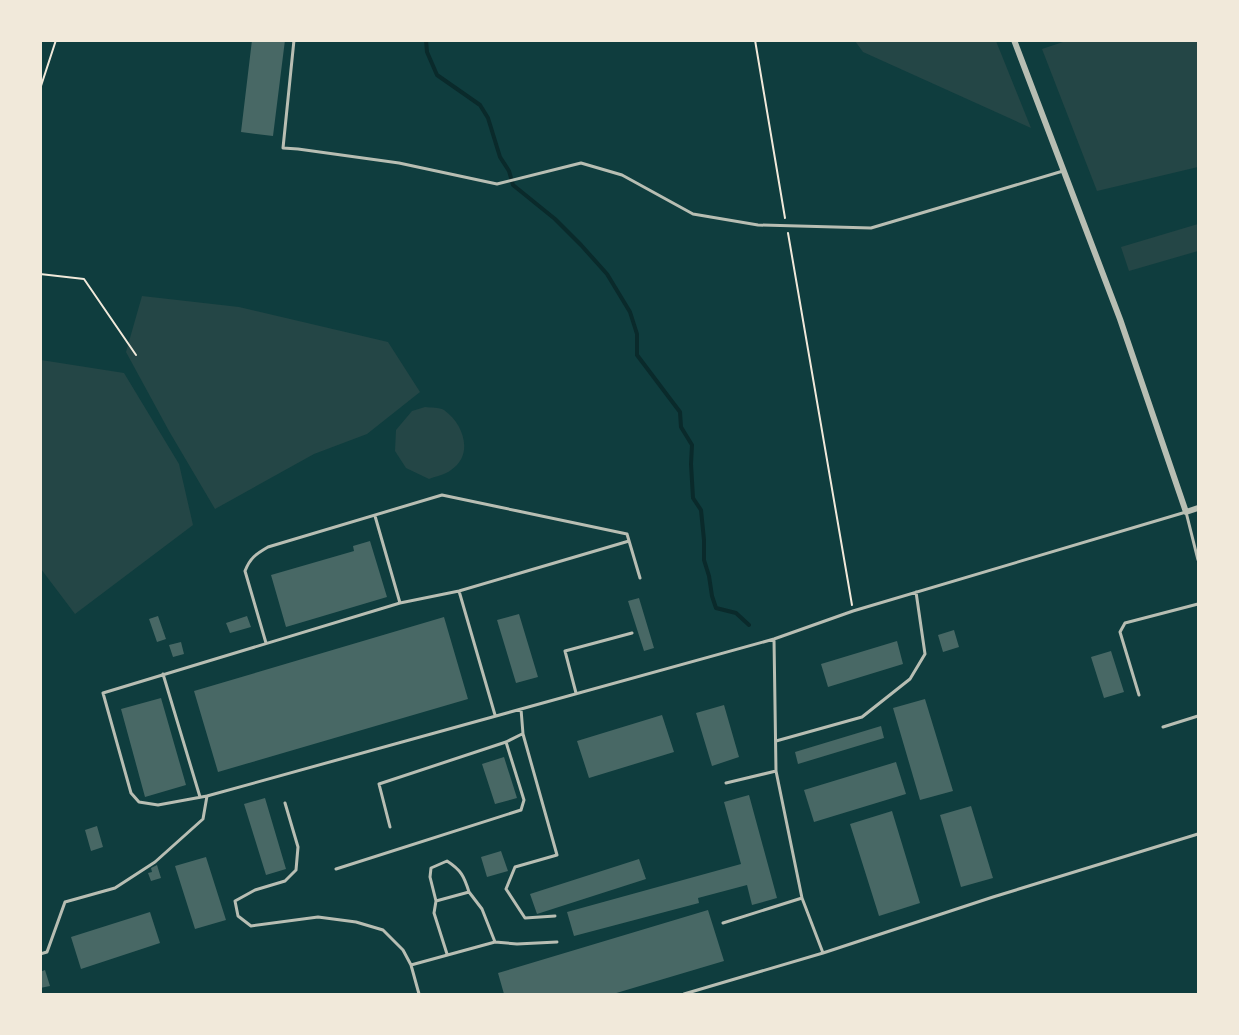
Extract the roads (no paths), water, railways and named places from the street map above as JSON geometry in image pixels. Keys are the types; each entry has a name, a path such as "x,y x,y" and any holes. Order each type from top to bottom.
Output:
{"street":[{"path":"1014,40 1120,319 1186,512 1198,508"}],"lane":[{"path":"294,40 284,148 399,163 497,184 581,163 622,175 693,214 758,225 871,228 1063,171"},
{"path":"266,643 245,571 257,553 268,547 442,495 627,534 640,578"},
{"path":"629,541 459,591 400,603 103,693 131,793 139,801 158,805 207,796 774,639 853,611 1186,512 1198,560"},
{"path":"375,516 400,603"},
{"path":"459,591 495,715"},
{"path":"776,741 862,717 910,679 925,654 916,592"},
{"path":"1139,695 1120,632 1125,623 1198,604"},
{"path":"576,693 565,651 632,633"},
{"path":"774,639 776,771 801,898 823,953"},
{"path":"163,674 200,797"},
{"path":"521,709 523,734 557,855 515,867 506,889 525,918 555,916"},
{"path":"1163,727 1198,716"},
{"path":"390,827 379,784 506,742 523,734"},
{"path":"336,869 521,810 524,800 506,742"},
{"path":"726,783 776,771"},
{"path":"40,954 47,952 65,902 116,888 155,862 202,819 207,796"},
{"path":"285,803 298,848 296,870 285,881 255,890 235,901 238,916 251,926 318,917 356,922 383,930 403,950 411,965 419,994"},
{"path":"684,994 823,953 993,897 1198,834"},
{"path":"447,954 434,913 436,901 430,877 431,868 447,861 458,867 465,878 469,892 482,909 495,942"},
{"path":"436,901 469,892"},
{"path":"723,923 801,898"},
{"path":"411,965 495,942 517,944 557,942"}],"waterway":[{"path":"426,40 427,52 437,75 480,105 488,118 500,157 509,171 513,185 555,219 581,245 607,274 630,312 637,334 637,355 680,412 681,427 692,445 693,498 701,510 704,560 716,608 736,613 749,625"}]}
